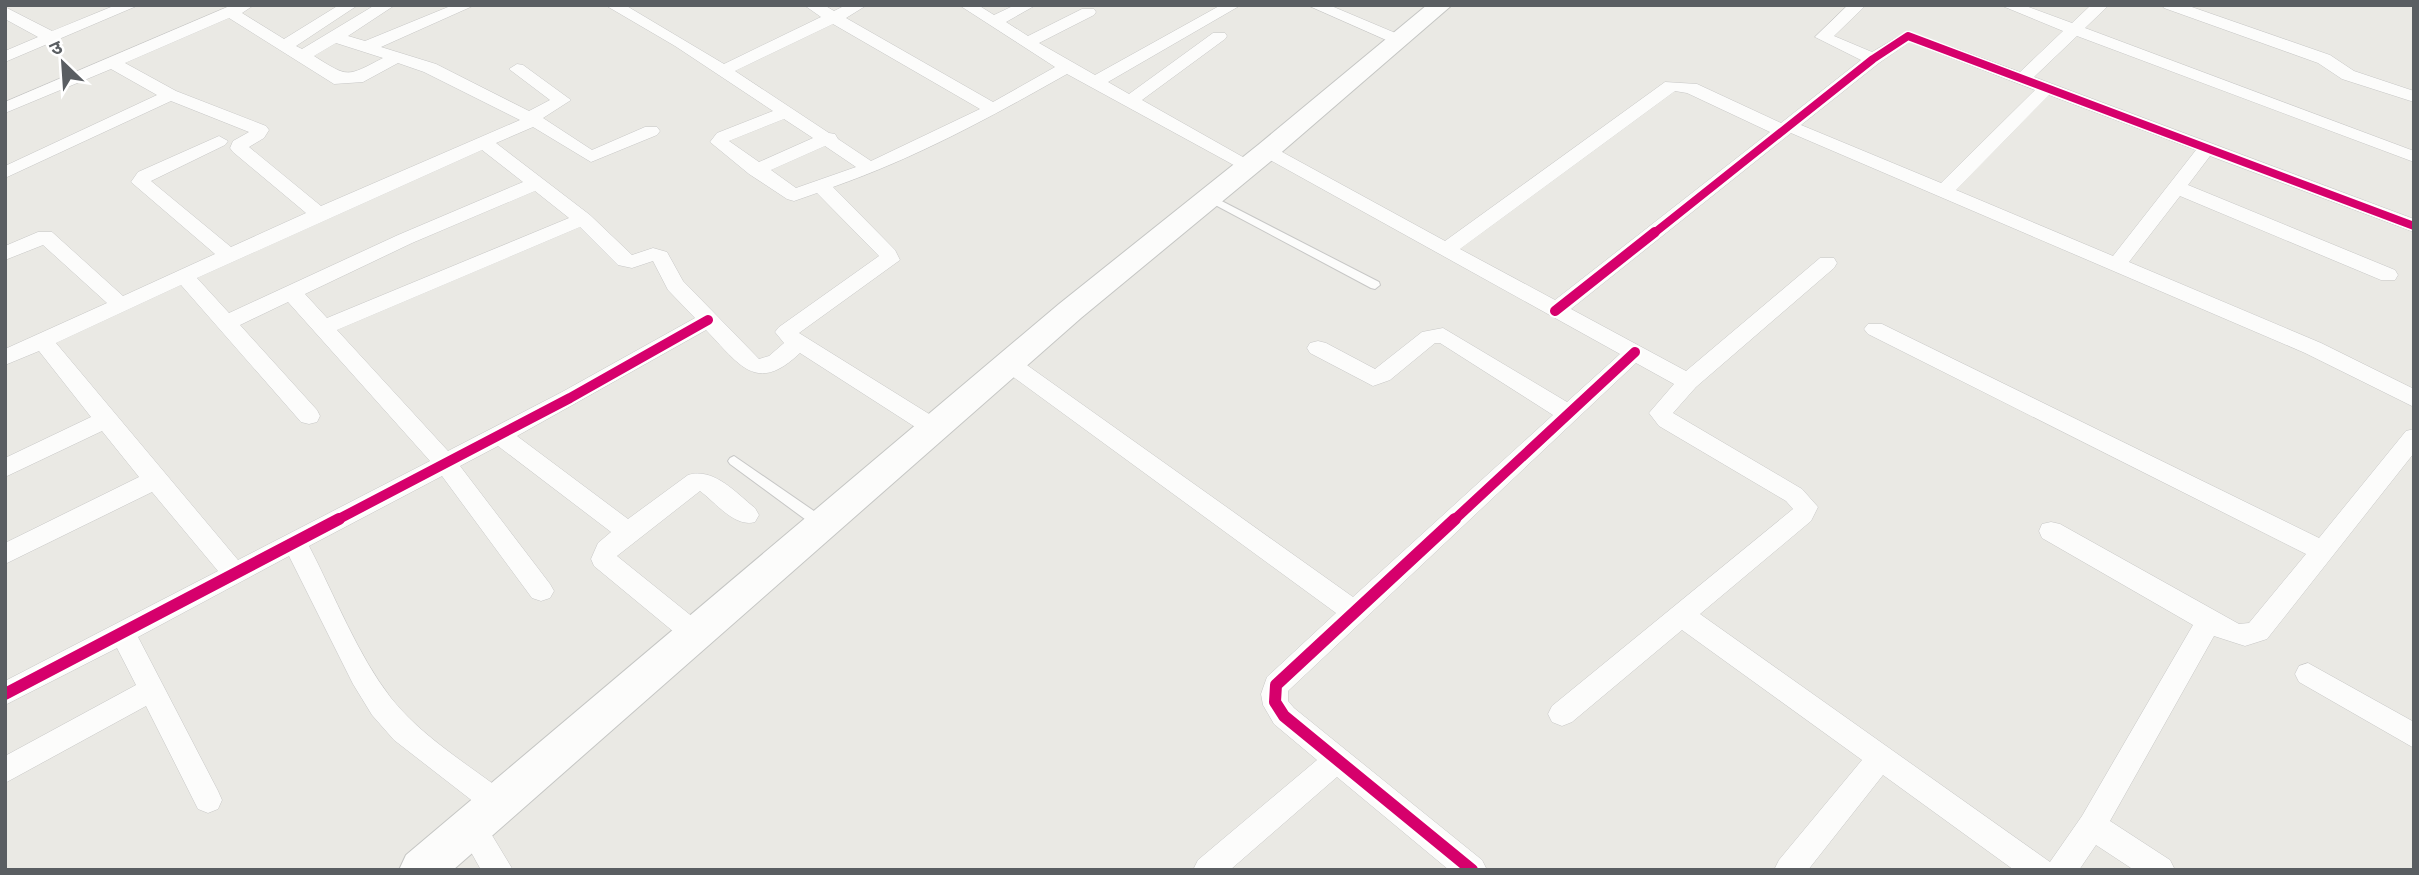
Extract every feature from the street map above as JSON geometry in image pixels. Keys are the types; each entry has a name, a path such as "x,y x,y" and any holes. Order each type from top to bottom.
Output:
{"main road":[{"path":"421,870 1009,363 1441,5"}],"street":[{"path":"12,5 5,10 51,37"},
{"path":"5,57 131,5"},
{"path":"284,46 350,5"},
{"path":"301,57 387,5"},
{"path":"366,47 467,5"},
{"path":"613,5 662,31 829,138 870,168"},
{"path":"812,5 993,109"},
{"path":"722,71 859,5"},
{"path":"967,5 1030,41 1068,67 1130,101 1448,248 1688,382"},
{"path":"995,21 1028,5"},
{"path":"1096,82 1233,5"},
{"path":"1315,5 1399,40"},
{"path":"2008,5 2414,157"},
{"path":"2023,78 2101,5"},
{"path":"2170,5 2324,59 2341,72 2414,97"},
{"path":"1857,6 1823,37 1873,59"},
{"path":"5,108 238,9 284,46 340,80 348,81 397,57"},
{"path":"1030,41 1088,12"},
{"path":"1130,101 1219,36"},
{"path":"1555,310 1873,59 1903,37 1913,36 2414,226"},
{"path":"336,37 430,68 531,119 591,157 651,131"},
{"path":"111,62 170,95 260,130 239,145 239,148 319,214"},
{"path":"787,112 719,140 721,145 794,195 870,168 937,138 1068,67"},
{"path":"5,358 483,142 531,119 562,100 517,69"},
{"path":"1448,248 1671,86 1691,88 2313,348 2414,399"},
{"path":"1943,192 2047,87"},
{"path":"5,173 170,95"},
{"path":"756,170 829,138"},
{"path":"219,141 145,176 140,182 229,256"},
{"path":"483,142 583,219 628,262 653,254 660,256 675,285 756,368 769,366 799,342"},
{"path":"2117,264 2207,148"},
{"path":"226,323 405,239 537,183"},
{"path":"822,187 888,254 890,260 788,329 788,335 934,428"},
{"path":"2175,187 2388,275"},
{"path":"323,328 583,219"},
{"path":"5,254 45,236 121,305"},
{"path":"1562,714 1803,514 1806,508 1794,495 1662,417 1662,410 1688,382 1827,263"},
{"path":"184,276 309,416"},
{"path":"291,292 445,463 541,591"},
{"path":"5,694 500,435 708,320"},
{"path":"1875,328 2323,551"},
{"path":"1318,348 1373,378 1382,375 1429,337 1443,335 1567,413"},
{"path":"43,341 103,421 156,479 234,573"},
{"path":"1472,870 1284,716 1272,696 1276,685 1353,611 1635,352"},
{"path":"1009,363 1353,611"},
{"path":"5,468 103,421"},
{"path":"500,435 628,531"},
{"path":"2051,531 2209,621 2236,635 2249,636 2258,631 2414,437"},
{"path":"5,554 156,479"},
{"path":"695,634 603,559 607,550 628,531 695,481 707,483 747,515"},
{"path":"294,541 362,676 382,707 404,731 498,804"},
{"path":"1681,615 2039,870"},
{"path":"2062,870 2092,826 2209,621"},
{"path":"122,631 208,800"},
{"path":"2308,674 2414,736"},
{"path":"5,770 152,689"},
{"path":"1789,870 1881,757"},
{"path":"1208,870 1338,759"},
{"path":"2092,826 2160,870"},
{"path":"471,827 498,870"}],"lane":[{"path":"1208,197 1375,285"},
{"path":"734,461 822,524"}],"cycle path":[{"path":"1555,311 1873,59 1908,36 2414,226"},
{"path":"5,694 570,398 708,320"},
{"path":"1472,870 1284,716 1275,702 1276,685 1635,352"}]}
